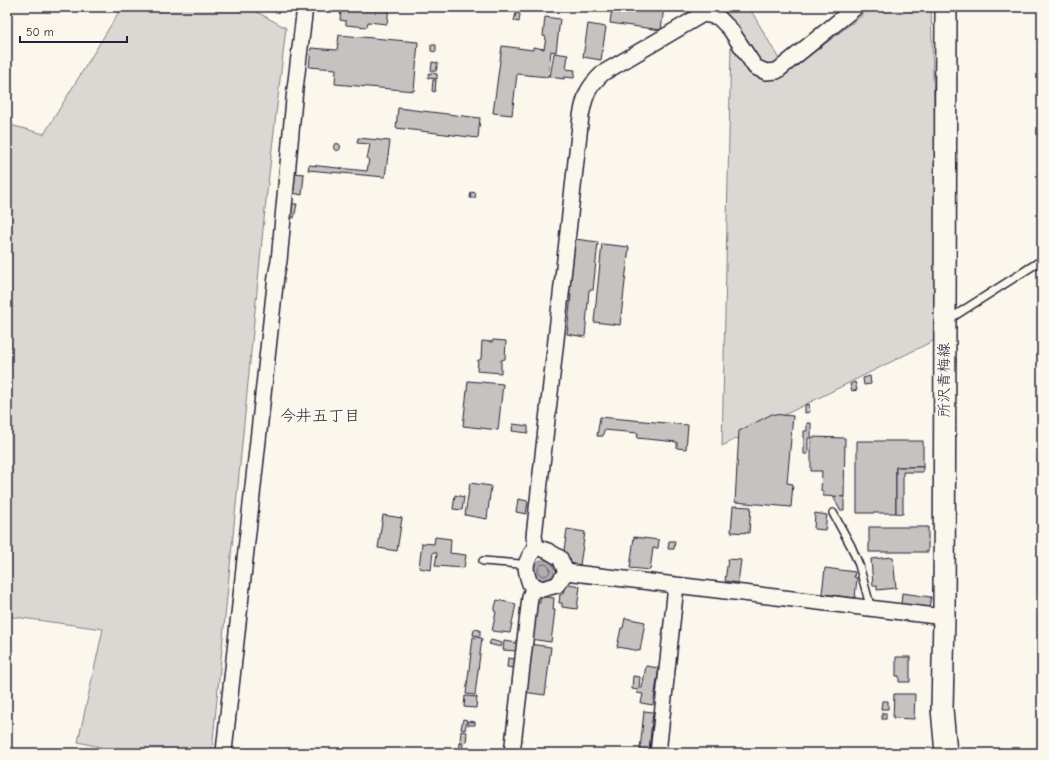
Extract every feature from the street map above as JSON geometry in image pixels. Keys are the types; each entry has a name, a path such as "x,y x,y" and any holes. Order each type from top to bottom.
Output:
{"main road":[{"name":"所沢青梅線","path":"946,7 944,617 942,709 946,753"}],"street":[{"path":"225,753 224,751 279,261 294,97 305,7"},
{"path":"566,572 557,585 542,589 530,584 525,570 529,557 536,547 534,536 584,97 591,84 603,73 703,14 718,17 730,29 755,67 766,72 777,71 856,7"},
{"path":"536,547 548,551 560,558 566,572"},
{"path":"566,572 944,617"},
{"path":"512,753 530,597 534,586"},
{"path":"658,753 676,586"}],"lane":[{"path":"945,322 1042,260"},
{"path":"833,513 859,565 871,609"},
{"path":"483,561 520,564 526,566"}],"shaded area":[{"path":"122,7 248,7 286,28 265,209 212,750 208,753 126,753 78,742 103,629 7,616 7,124 44,134"},
{"path":"719,7 749,7 787,73 873,7 931,7 941,337 722,446 731,46"}],"water":[{"path":"540,560 548,560 554,566 554,574 548,580 540,580 534,574 534,566"}],"building":[{"path":"344,7 389,7 387,24 368,22 367,27 346,25 346,21 340,20 341,9 344,9"},
{"path":"612,7 664,7 661,30 610,23"},
{"path":"516,13 520,14 519,22 514,21"},
{"path":"545,17 560,19 556,52 551,51 548,77 517,74 512,115 493,113 502,46 533,50 533,47 544,49 546,37 543,36"},
{"path":"588,24 606,27 601,60 583,57"},
{"path":"339,35 418,42 414,91 335,84 336,69 309,67 311,48 337,50"},
{"path":"431,45 436,45 436,52 431,51"},
{"path":"554,53 568,55 566,69 575,70 574,78 564,77 564,79 550,77"},
{"path":"432,62 438,63 436,71 431,71"},
{"path":"429,73 437,74 437,79 428,78"},
{"path":"433,80 436,80 435,92 432,91"},
{"path":"398,108 480,118 478,138 396,128"},
{"path":"358,138 390,141 385,177 308,170 309,165 367,171 369,159 367,159 370,144 357,143"},
{"path":"337,143 340,144 340,150 337,151 334,150 333,147 334,144"},
{"path":"294,173 304,174 302,195 291,191"},
{"path":"471,192 476,193 475,198 470,198"},
{"path":"292,204 297,204 294,218 290,217"},
{"path":"575,239 598,242 593,290 589,290 585,337 567,334 571,295 569,295"},
{"path":"602,244 629,247 620,325 594,322"},
{"path":"493,340 506,341 505,359 501,360 501,373 477,371 478,360 481,359 482,341 492,342"},
{"path":"870,376 871,384 864,385 863,378"},
{"path":"468,381 503,384 498,430 463,426"},
{"path":"855,382 857,390 852,391 850,384"},
{"path":"809,404 810,412 805,413 805,405"},
{"path":"772,414 793,416 787,483 793,484 791,507 735,502 739,431"},
{"path":"600,417 688,425 686,449 677,448 677,442 637,438 638,433 604,430 603,436 597,436"},
{"path":"807,423 811,423 811,438 808,438 808,454 804,454 804,431 807,431"},
{"path":"513,424 528,426 528,433 512,431"},
{"path":"811,437 845,438 844,497 823,496 823,491 821,491 822,471 811,471"},
{"path":"857,441 923,441 923,467 896,467 896,513 857,513"},
{"path":"896,467 923,467 923,472 903,472 903,514 896,513"},
{"path":"470,483 491,486 487,519 465,515"},
{"path":"455,495 464,497 462,510 453,509"},
{"path":"833,496 844,497 844,510 840,510"},
{"path":"518,499 528,501 526,514 516,512"},
{"path":"733,506 751,507 749,533 731,532"},
{"path":"815,513 827,515 825,530 814,529"},
{"path":"383,515 402,518 397,551 378,548"},
{"path":"869,527 928,527 928,552 869,552"},
{"path":"567,529 585,532 580,565 570,563 570,559 563,558"},
{"path":"435,537 451,539 450,553 466,555 464,568 435,566 437,553 433,552 431,570 419,568 422,543 434,544"},
{"path":"634,537 659,540 658,548 653,548 650,570 630,568"},
{"path":"669,541 675,541 674,549 668,549"},
{"path":"893,557 896,588 877,590 877,586 873,586 871,559"},
{"path":"728,559 741,560 738,583 725,581"},
{"path":"825,568 855,572 854,577 857,578 855,598 822,594"},
{"path":"564,583 580,586 577,609 562,607 562,603 559,603 560,594 563,594"},
{"path":"902,593 931,597 929,608 901,604"},
{"path":"540,596 554,598 553,610 555,610 551,642 530,639 534,603 540,603"},
{"path":"497,600 516,604 510,633 492,631 496,612 494,611"},
{"path":"625,618 645,622 640,651 617,647"},
{"path":"474,629 480,630 480,636 473,635"},
{"path":"473,637 482,638 475,695 466,694"},
{"path":"491,640 502,643 501,647 489,644"},
{"path":"504,641 518,643 517,651 503,650"},
{"path":"529,644 551,647 545,695 523,692"},
{"path":"896,657 910,657 910,682 899,682 899,676 896,676"},
{"path":"508,658 515,659 514,668 507,667"},
{"path":"646,666 659,668 653,705 641,703 643,694 637,693 638,690 632,689 633,676 640,677 639,688 642,688"},
{"path":"894,694 915,694 914,719 893,718"},
{"path":"465,696 477,697 476,708 464,707"},
{"path":"882,701 888,701 888,709 881,709"},
{"path":"644,711 653,712 649,750 640,750"},
{"path":"882,713 886,713 886,719 882,719"},
{"path":"463,719 467,720 465,730 461,729"},
{"path":"468,721 475,722 475,725 468,725"},
{"path":"461,731 467,732 466,743 460,742"},
{"path":"460,743 463,744 462,753 459,752"}],"district":[{"name":"今井五丁目","path":"320,416"}]}
